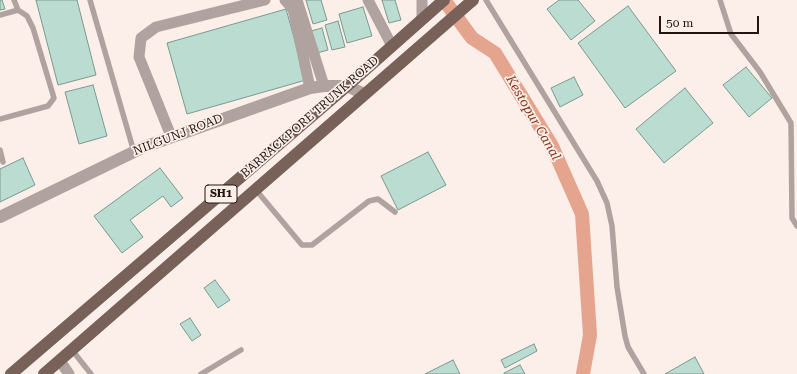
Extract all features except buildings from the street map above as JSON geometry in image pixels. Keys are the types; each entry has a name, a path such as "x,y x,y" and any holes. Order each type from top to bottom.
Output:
{"main road":[{"name":"BARRACKPORE TRUNK ROAD","path":"11,374 347,86 444,0"},
{"name":"BARRACKPORE TRUNK ROAD","path":"44,374 469,4"}],"street":[{"path":"171,136 139,56 141,38 156,27 265,0"},
{"path":"285,0 293,9 310,88"},
{"path":"297,0 324,86"},
{"path":"368,0 392,46"},
{"path":"422,0 426,16"},
{"name":"NILGUNJ ROAD","path":"0,217 134,152 171,136 310,88 324,86 347,86 364,94"},
{"path":"60,361 69,374"}],"lane":[{"path":"0,119 48,106 54,98 33,28 27,16 18,10 14,0"},
{"path":"90,0 134,152"},
{"path":"486,0 581,154 607,203 612,226 617,287 625,336 628,347 644,374"},
{"path":"720,0 731,34 760,72 791,123 795,218 797,226"},
{"path":"0,15 18,10"},
{"path":"0,150 3,162"},
{"path":"255,190 302,245 312,245 369,201 378,199 394,212"},
{"path":"72,350 91,374"},
{"path":"201,374 241,350"}],"waterway":[{"name":"Kestopur Canal","path":"444,0 472,38 495,53 552,146 582,214 590,335 583,374"}]}
